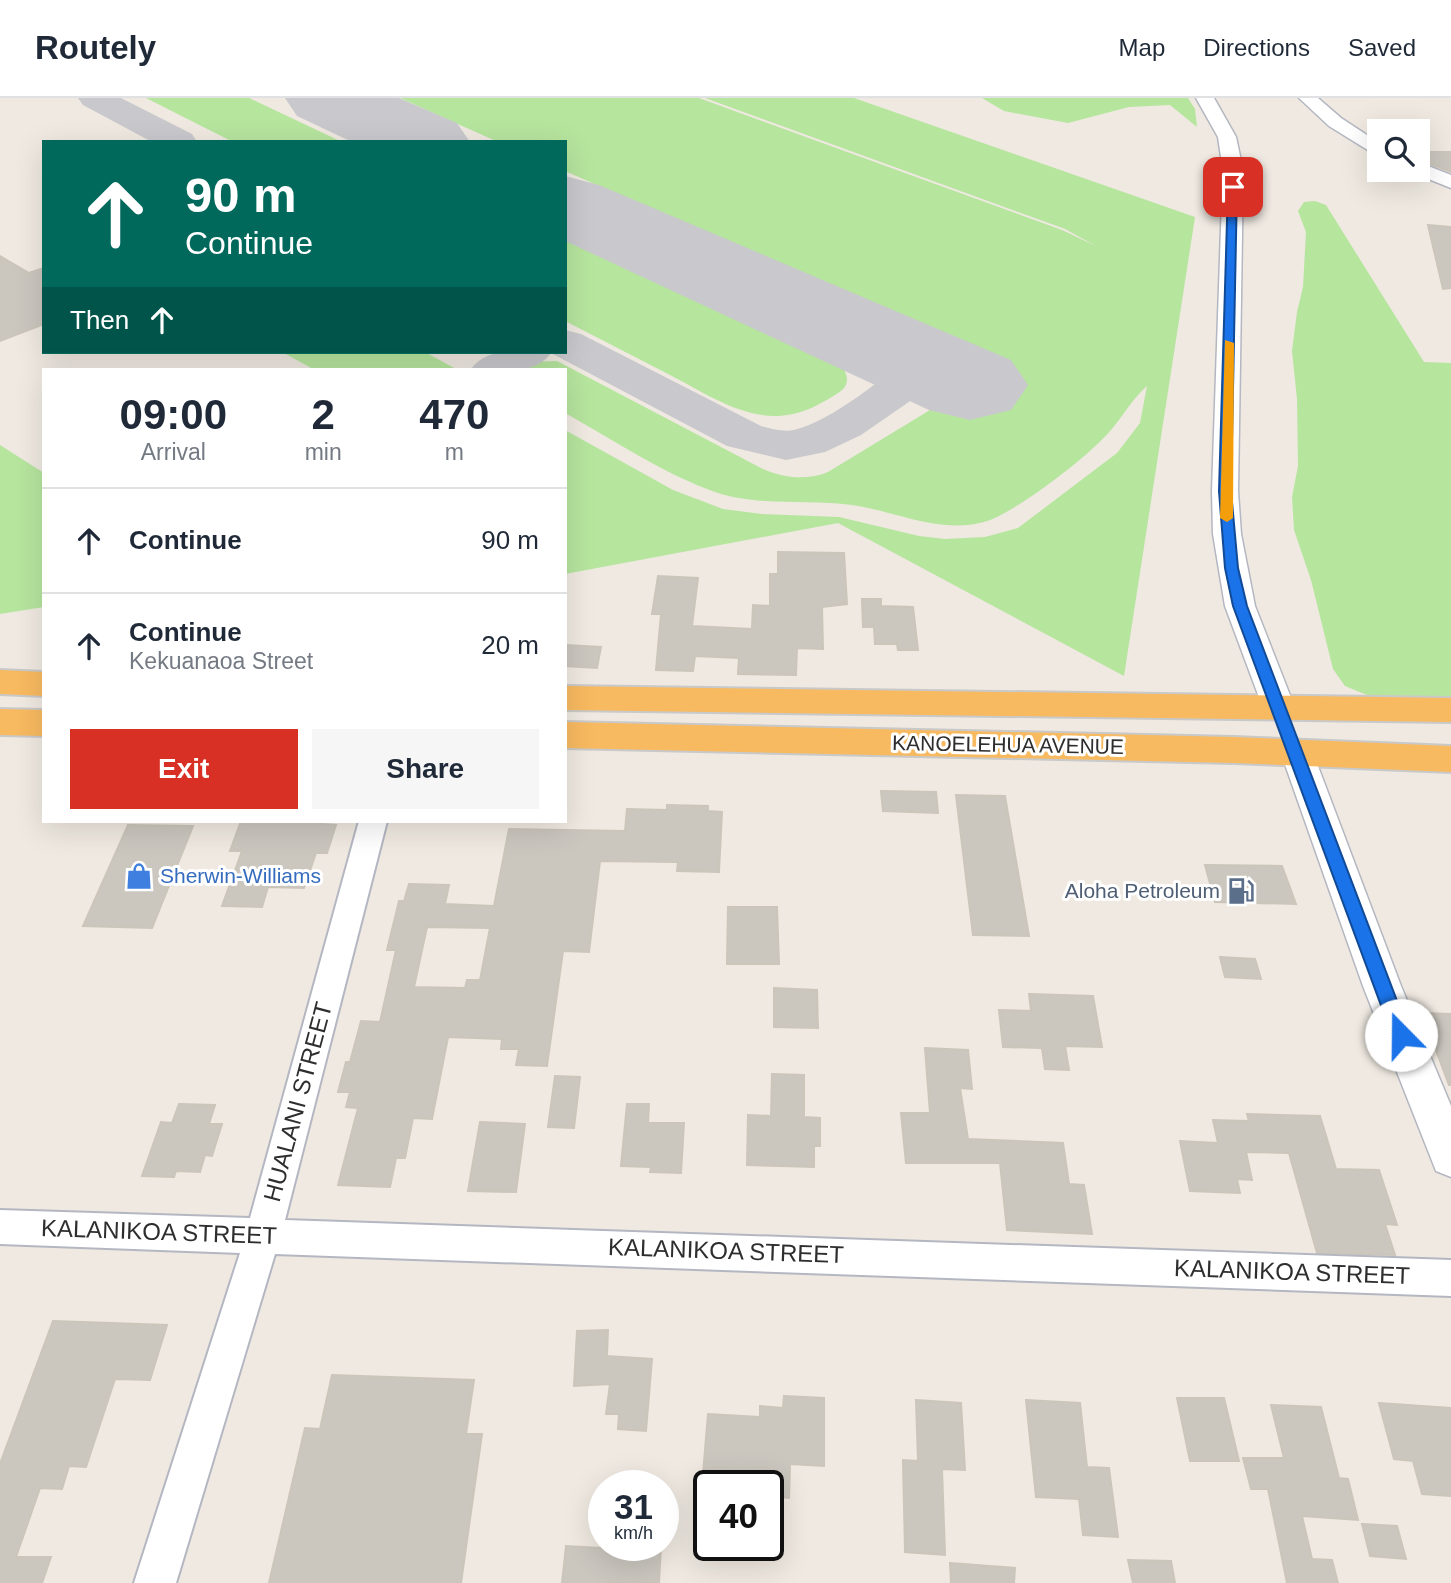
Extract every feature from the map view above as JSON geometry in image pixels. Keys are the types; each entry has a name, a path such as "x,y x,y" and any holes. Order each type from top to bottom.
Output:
{"highway":[{"path":"0,682 42,684"},
{"name":"KANOELEHUA AVENUE","path":"567,698 1451,710"},
{"path":"1279,708 1297,753"},
{"path":"0,722 42,723"},
{"name":"KANOELEHUA AVENUE","path":"567,735 1297,753 1451,760"}],"street":[{"path":"1205,98 1221,124 1231,153 1233,170 1225,491 1231,568 1240,606 1279,708"},
{"path":"1307,98 1335,122 1367,143"},
{"path":"1430,173 1451,182"},
{"path":"1297,753 1382,986 1451,1157"},
{"name":"HUALANI STREET","path":"155,1583 263,1236 372,823"},
{"name":"KALANIKOA STREET","path":"0,1227 1451,1278"}],"green space":[{"path":"146,98 249,98 338,140 229,140"},
{"path":"400,98 699,98 1062,230 1096,246 1065,229 705,98 854,98 1195,217 1124,676 838,523 567,574 567,431 673,490 723,509 762,514 839,517 919,536 945,539 985,537 1018,528 1117,453 1140,423 1147,386 1101,441 1073,465 1010,510 979,523 943,525 835,503 749,500 696,485 567,414 567,368 512,368 528,362 557,361 761,468 786,476 803,477 828,472 1009,362 788,270 567,172 567,140 494,140"},
{"path":"982,98 1188,98 1195,109 1197,127 1170,105 1129,107 1068,123 1004,111"},
{"path":"1315,201 1326,205 1424,362 1451,363 1451,698 1367,695 1345,686 1333,669 1311,580 1294,530 1292,497 1298,466 1297,399 1292,351 1303,287 1306,232 1298,211 1304,202"},
{"path":"567,240 841,366 847,377 845,387 816,406 792,414 774,416 733,407 567,322"},
{"path":"286,354 429,354 454,368 311,368"},
{"path":"0,445 42,472 42,607 0,614"}],"building":[{"path":"1430,152 1451,152 1451,172 1430,164"},
{"path":"1428,225 1451,227 1451,288 1443,289"},
{"path":"0,256 29,273 42,269 42,325 0,341"},
{"path":"778,552 844,553 847,604 822,607 823,649 797,648 796,675 738,674 739,658 695,656 693,671 656,670 661,614 652,614 658,576 698,578 692,626 752,629 753,605 770,606 770,574 778,574"},
{"path":"862,599 881,599 881,606 913,607 918,650 898,650 897,644 875,644 874,627 863,627"},
{"path":"567,645 601,647 597,668 567,666"},
{"path":"881,791 936,792 938,813 883,811"},
{"path":"956,795 1005,796 1029,936 973,935"},
{"path":"667,805 708,806 708,811 722,812 719,872 677,871 678,862 600,861 589,952 563,951 547,1066 516,1065 519,1049 501,1049 502,1039 448,1037 432,1119 413,1118 405,1158 396,1158 390,1187 338,1185 358,1108 346,1107 350,1092 338,1092 346,1062 350,1062 361,1021 380,1022 396,950 387,950 399,901 404,901 409,884 449,885 445,904 494,906 509,829 625,831 627,809 667,810","holes":["427,927 490,928 480,980 467,980 465,988 414,987"]},
{"path":"240,823 336,825 327,853 316,853 304,888 268,887 262,907 222,906 242,851 230,851"},
{"name":"Sherwin-Williams","path":"128,825 193,826 152,928 83,926"},
{"path":"1205,865 1282,866 1296,904 1215,902"},
{"path":"728,907 777,907 779,964 727,964"},
{"path":"1220,957 1255,959 1261,979 1225,977"},
{"path":"774,988 817,990 818,1028 774,1027"},
{"path":"1029,994 1093,996 1102,1047 1065,1046 1069,1070 1045,1069 1042,1048 1003,1047 999,1010 1031,1011"},
{"path":"1422,1013 1451,1014 1451,1085 1449,1085"},
{"path":"925,1048 968,1050 972,1089 960,1088 968,1139 1063,1143 1069,1184 1084,1185 1092,1234 1007,1230 1000,1163 906,1163 901,1113 930,1113"},
{"path":"772,1074 804,1075 804,1117 820,1118 820,1146 814,1146 814,1167 747,1165 748,1115 771,1116"},
{"path":"555,1076 580,1077 574,1128 548,1127"},
{"path":"179,1104 215,1105 209,1124 222,1124 212,1156 205,1155 200,1172 176,1171 174,1177 142,1176 161,1122 172,1123"},
{"path":"627,1104 649,1104 648,1123 684,1123 681,1173 650,1172 651,1167 621,1166"},
{"path":"1247,1114 1320,1116 1336,1169 1379,1170 1397,1225 1385,1224 1395,1255 1317,1253 1289,1153 1246,1152 1252,1180 1237,1179 1240,1193 1190,1191 1180,1141 1218,1143 1213,1120 1249,1121"},
{"path":"480,1122 525,1124 516,1192 468,1191"},
{"path":"53,1321 167,1325 150,1380 115,1379 86,1467 69,1466 62,1489 40,1488 16,1557 51,1557 42,1583 0,1583 0,1464"},
{"path":"608,1330 607,1356 652,1359 646,1431 618,1429 619,1414 606,1414 610,1384 574,1386 577,1331"},
{"path":"332,1375 474,1380 466,1434 482,1434 461,1583 269,1583 305,1428 320,1429"},
{"path":"784,1396 824,1398 824,1466 790,1464 789,1498 784,1498 784,1470 703,1470 708,1414 760,1417 760,1406 783,1408"},
{"path":"1177,1398 1224,1398 1239,1461 1190,1461"},
{"path":"916,1400 961,1403 965,1470 942,1469 945,1555 905,1552 903,1460 918,1461"},
{"path":"1026,1400 1080,1403 1087,1467 1109,1468 1118,1537 1083,1535 1079,1499 1036,1497"},
{"path":"1379,1403 1451,1408 1451,1496 1422,1494 1413,1461 1394,1459"},
{"path":"1271,1405 1321,1407 1339,1478 1348,1479 1358,1520 1302,1516 1312,1559 1332,1560 1338,1583 1287,1583 1268,1489 1251,1489 1243,1458 1284,1458"},
{"path":"1362,1524 1397,1526 1406,1559 1370,1556"},
{"path":"566,1546 588,1547 588,1561 660,1561 659,1583 562,1583"},
{"path":"1128,1560 1171,1561 1175,1583 1133,1583"},
{"path":"950,1563 1015,1568 1014,1583 951,1583"}],"taxiway":[{"path":"95,98 175,140"},
{"path":"382,123 395,132 400,140"},
{"path":"567,344 744,436 780,445 792,445 826,434 863,413 929,367"},
{"path":"496,368 525,354"}],"runway":[{"path":"327,98 421,140"},
{"path":"567,206 970,385"}],"slow traffic":[{"path":"1227,518 1225,491 1229,343"}],"place":[{"name":"Sherwin-Williams","path":"139,876"},
{"name":"Aloha Petroleum","path":"1241,891"}],"route":[{"path":"1233,187 1225,491 1231,568 1240,606 1401,1035"}]}
